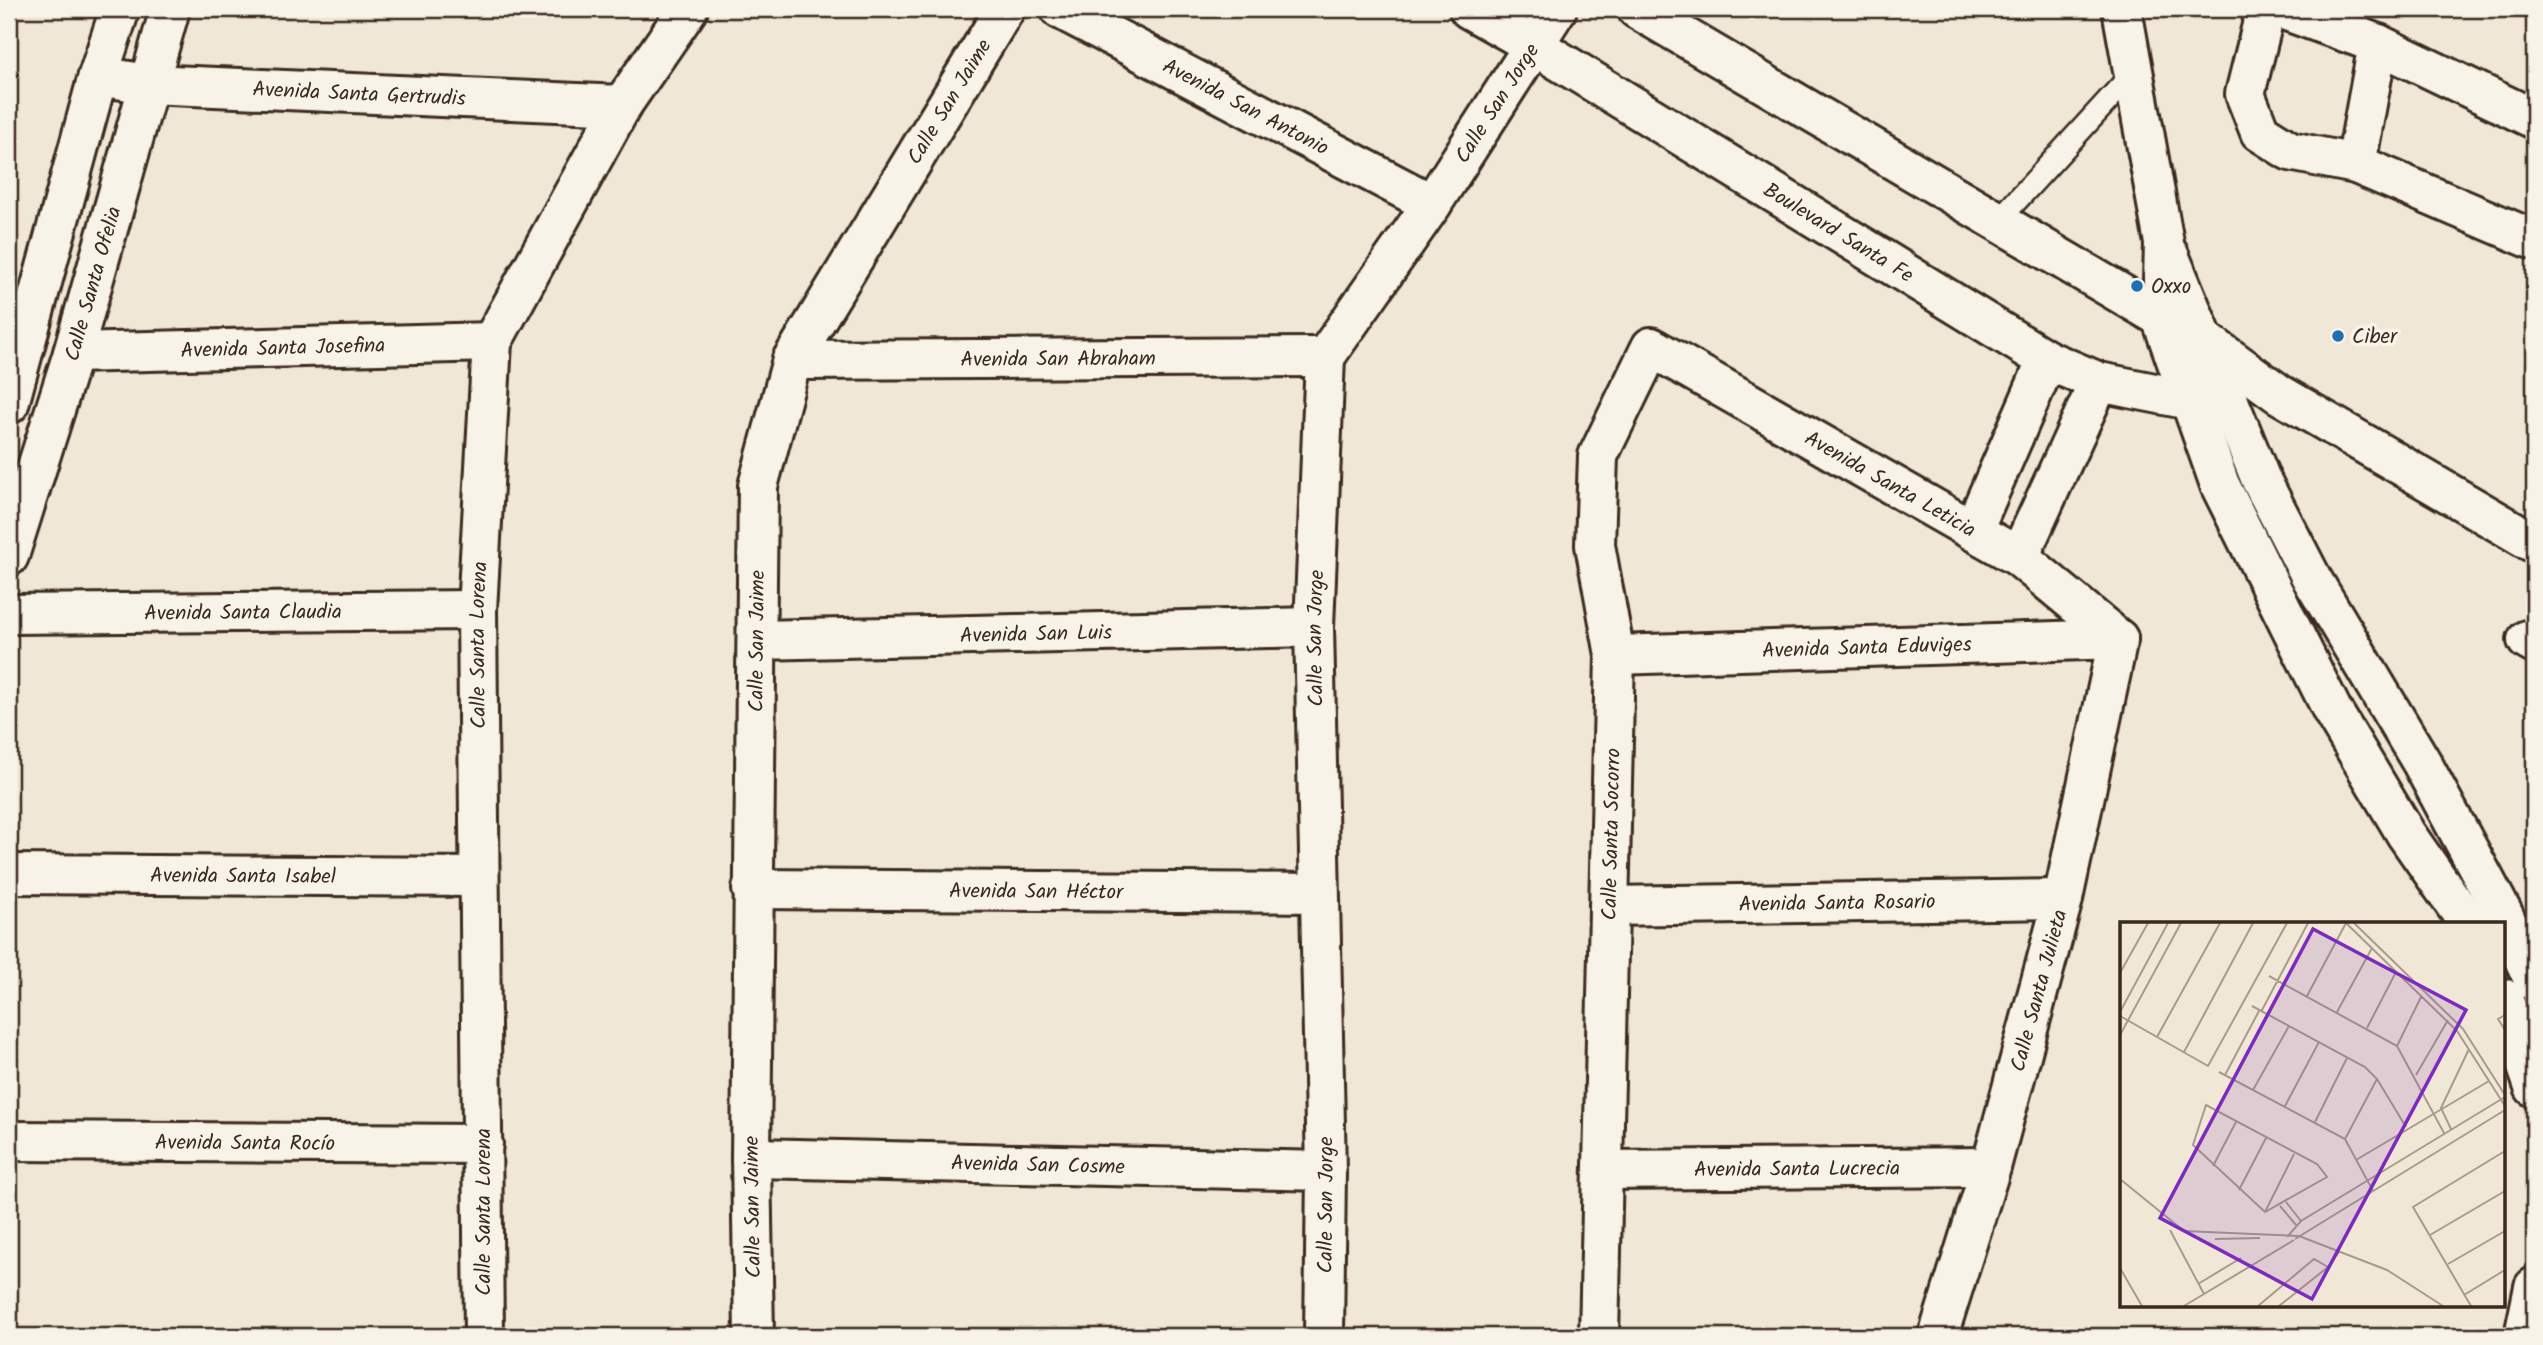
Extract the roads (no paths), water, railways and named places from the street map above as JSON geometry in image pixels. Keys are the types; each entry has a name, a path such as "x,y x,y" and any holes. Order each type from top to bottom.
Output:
{"street":[{"path":"9,404 98,76 120,9"},
{"name":"Calle Santa Ofelia","path":"9,556 73,353 170,9"},
{"name":"Calle Santa Lorena","path":"484,1336 477,610 492,342 622,105 688,9"},
{"name":"Calle San Jaime","path":"754,1336 751,1158 752,890 758,640 758,486 792,360 1005,9"},
{"name":"Avenida San Antonio","path":"1060,9 1432,204"},
{"name":"Boulevard Santa Fe","path":"1469,9 1535,46 2048,360 2099,382 2190,400 2229,401 2279,394"},
{"name":"Calle San Jorge","path":"1324,1336 1326,1171 1314,627 1325,358 1432,204 1557,9"},
{"path":"1637,9 2162,320 2206,341 2279,394 2328,420 2534,543"},
{"path":"2122,9 2164,243 2162,320 2220,485 2332,710 2406,834 2467,922"},
{"path":"2266,9 2245,94 2260,132 2290,150 2356,164 2534,240"},
{"path":"2281,9 2378,44 2534,118"},
{"path":"2356,164 2378,44"},
{"name":"Avenida Santa Gertrudis","path":"98,76 148,84 622,105"},
{"path":"2164,243 2261,480 2312,579 2422,763 2503,914 2534,981"},
{"name":"Avenida Santa Josefina","path":"73,353 492,342"},
{"name":"Avenida Santa Leticia","path":"1651,347 2020,557 2118,639"},
{"name":"Calle Santa Socorro","path":"1600,1336 1615,655 1595,545 1598,456 1651,347"},
{"name":"Avenida San Abraham","path":"792,360 1325,358"},
{"path":"1973,530 2048,360"},
{"path":"2020,557 2099,382"},
{"name":"Avenida Santa Claudia","path":"9,614 477,610"},
{"name":"Avenida San Luis","path":"758,640 1314,627"},
{"name":"Avenida Santa Eduviges","path":"1615,655 2118,639"},
{"name":"Calle Santa Julieta","path":"1938,1336 1991,1167 2063,899 2118,639"},
{"name":"Avenida Santa Isabel","path":"9,874 479,877"},
{"name":"Avenida San Héctor","path":"752,890 1318,893"},
{"name":"Avenida Santa Rosario","path":"1609,906 2063,899"},
{"path":"2504,1001 2534,1087"},
{"name":"Avenida Santa Rocío","path":"9,1141 483,1143"},
{"name":"Avenida San Cosme","path":"751,1158 1326,1171"},
{"name":"Avenida Santa Lucrecia","path":"1603,1170 1991,1167"},
{"path":"2524,1336 2534,1287"}],"lane":[{"path":"1997,222 2132,74"}],"place":[{"name":"Oxxo","path":"2137,286"},
{"name":"Ciber","path":"2338,336"}]}
